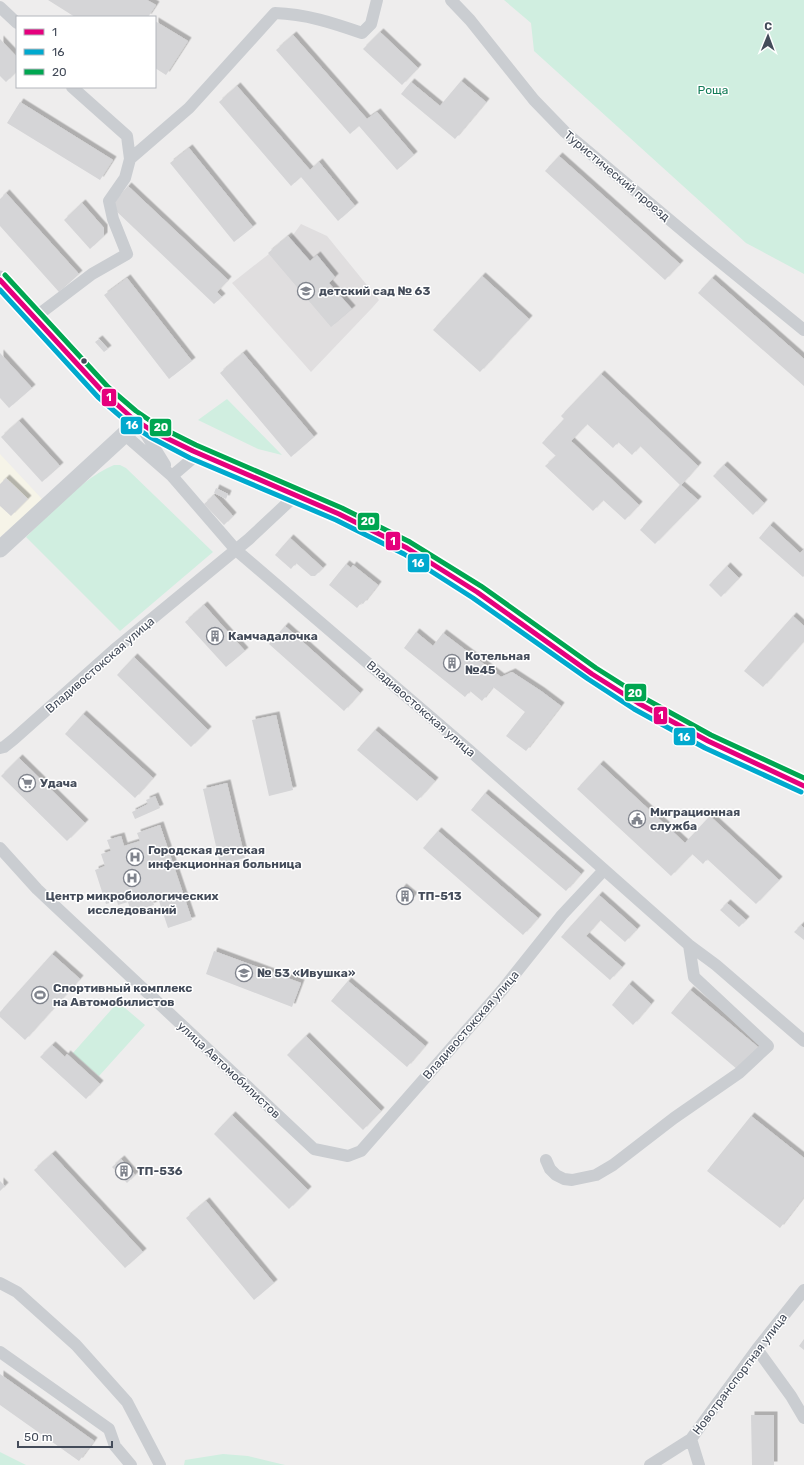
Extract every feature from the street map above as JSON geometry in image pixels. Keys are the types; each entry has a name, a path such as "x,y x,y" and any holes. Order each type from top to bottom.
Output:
{"main road":[{"path":"0,280 99,389 138,422 162,436 296,495 400,544 458,579 597,677 672,724 718,747 804,786"}],"street":[{"path":"130,159 189,108 275,13 291,14 325,20 362,33 371,24 377,0"},
{"name":"Туристический проезд","path":"451,0 470,20 534,100 565,132 804,330"},
{"path":"0,7 16,22"},
{"path":"34,318 92,274 127,254 113,219 109,201 125,178 130,159 127,136 73,88"},
{"path":"0,550 138,422"},
{"name":"Владивостокская улица","path":"138,422 172,476"},
{"name":"Владивостокская улица","path":"125,435 172,476 236,550 446,730 689,946 716,965 804,1041"},
{"path":"172,476 199,453"},
{"name":"Владивостокская улица","path":"0,748 4,747 14,739 114,650 236,550 296,495"},
{"name":"улица Автомобилистов","path":"0,848 37,889 314,1149 348,1156"},
{"name":"Владивостокская улица","path":"348,1156 361,1151 503,989 562,915 604,870"},
{"path":"546,1160 550,1169 564,1179 572,1180 596,1175 613,1165 674,1118 739,1073 768,1046 694,977 689,946"},
{"path":"0,1283 17,1292 76,1345 127,1402 160,1465"},
{"name":"Новотранспортная улица","path":"650,1465 691,1440 757,1349 804,1290"},
{"path":"757,1349 791,1396 804,1418"},
{"path":"0,1352 109,1429 115,1446 131,1465"},
{"path":"691,1440 699,1465"}],"shaded area":[{"name":"детский сад № 63","path":"301,224 327,236 379,300 311,372 232,283 293,235"},
{"path":"0,454 43,500 0,537"}],"green space":[{"name":"Роща","path":"504,0 804,0 804,274 746,243 534,51 531,23"},
{"path":"227,399 282,455 258,449 198,420"},
{"path":"114,465 120,465 126,468 213,552 120,631 26,537 79,487 91,478"},
{"path":"118,1002 145,1025 99,1076 73,1053"},
{"path":"0,1452 26,1465 0,1465"},
{"path":"223,1454 248,1456 285,1465 184,1465 185,1460"}],"building":[{"path":"48,0 147,0 156,5 149,16 73,16"},
{"path":"156,22 188,41 166,75 156,69"},
{"path":"380,32 418,68 402,85 363,49"},
{"path":"293,35 367,119 377,112 414,155 397,170 359,126 350,134 276,50"},
{"path":"0,39 16,56 16,72 6,82 0,76"},
{"path":"461,81 486,102 455,139 401,94 411,82 440,106"},
{"path":"237,86 310,170 319,162 355,206 338,221 301,177 291,186 219,102"},
{"path":"20,102 113,160 100,180 7,123"},
{"path":"189,148 253,227 234,242 170,163"},
{"path":"559,156 680,264 665,280 545,171"},
{"path":"128,186 228,280 217,292 222,297 214,304 114,209 115,201"},
{"path":"6,193 79,274 59,292 0,226 0,199"},
{"path":"82,203 104,228 104,236 90,249 64,220"},
{"path":"288,236 310,261 317,255 335,277 329,283 352,309 331,327 268,253"},
{"path":"482,276 529,319 480,372 433,330"},
{"path":"127,278 192,361 169,379 104,295"},
{"path":"712,278 804,359 804,386 698,293"},
{"path":"99,339 108,349 104,352 95,342"},
{"path":"0,353 32,388 9,408 0,398"},
{"path":"243,353 314,437 291,457 220,373"},
{"path":"601,374 698,466 681,485 698,500 655,544 640,530 680,485 640,446 632,455 618,442 613,448 587,424 571,441 639,505 625,520 603,500 593,511 545,466 556,456 542,443 564,419 561,416"},
{"path":"19,421 60,466 42,482 1,437"},
{"path":"724,465 764,503 753,515 713,476"},
{"path":"6,478 28,499 11,516 0,506 0,484"},
{"path":"216,488 228,494 226,499 214,493"},
{"path":"214,495 233,516 224,525 204,504"},
{"path":"770,525 800,553 804,549 803,577 759,538"},
{"path":"290,538 323,568 315,576 311,576 296,563 291,569 275,555"},
{"path":"346,564 351,568 353,565 378,585 363,604 361,603 357,608 329,585"},
{"path":"727,566 739,578 721,597 709,585"},
{"name":"Камчадалочка","path":"204,605 245,651 226,667 185,622"},
{"path":"793,616 804,626 804,641 763,687 744,671"},
{"path":"285,626 360,693 344,711 269,644"},
{"path":"416,632 433,646 443,633 501,677 512,672 561,706 526,751 506,736 525,712 493,687 482,701 470,691 465,697 404,648"},
{"path":"134,657 208,730 191,747 117,675"},
{"path":"83,714 153,778 135,798 65,734"},
{"path":"276,715 293,790 269,796 252,720"},
{"path":"375,730 435,781 417,801 357,750"},
{"path":"19,758 85,823 67,841 1,776"},
{"path":"600,764 685,843 710,816 779,880 756,904 707,859 703,864 692,854 671,876 577,789"},
{"path":"227,783 245,858 220,864 203,789"},
{"path":"485,793 581,874 566,891 471,810"},
{"path":"155,796 160,808 135,819 132,812 148,804 146,800"},
{"path":"160,825 192,920 168,928 156,892 150,894 154,905 131,912 128,902 118,905 117,901 106,904 95,870 105,866 101,854 111,851 107,840 121,836 124,846 140,841 137,833"},
{"path":"438,831 538,918 523,935 423,848"},
{"name":"ТП-513","path":"403,887 414,896 407,905 396,896"},
{"path":"599,895 637,929 625,942 600,920 586,936 622,967 610,980 561,937"},
{"path":"727,903 746,920 739,927 720,910"},
{"path":"801,925 804,928 804,940 794,932"},
{"path":"214,951 301,983 292,1007 206,974"},
{"name":"Спортивный комплекс на Автомобилистов","path":"52,954 80,979 25,1040 0,1017 0,1012"},
{"path":"348,981 425,1046 407,1067 331,1001"},
{"path":"629,984 651,1004 633,1025 612,1005"},
{"path":"690,990 758,1047 738,1070 671,1013"},
{"path":"306,1036 381,1111 363,1130 287,1055"},
{"path":"52,1045 65,1057 67,1054 100,1084 86,1099 40,1057"},
{"path":"232,1115 308,1190 289,1209 214,1134"},
{"path":"751,1116 804,1158 804,1197 780,1228 707,1171"},
{"path":"52,1154 143,1252 125,1268 34,1170"},
{"name":"ТП-536","path":"121,1159 135,1175 127,1183 112,1167"},
{"path":"0,1181 5,1186 0,1191"},
{"path":"206,1201 274,1283 254,1300 186,1218"},
{"path":"804,1339 804,1350 799,1346"},
{"path":"0,1374 94,1441 79,1461 0,1405"},
{"path":"751,1415 774,1415 774,1465 752,1465"}],"transit line":[{"name":"20","path":"5,275 108,387 136,411 158,426 196,445 342,508 410,542 481,586 596,668 642,697 711,735 804,778"},
{"name":"1","path":"0,280 103,392 131,417 154,432 193,451 339,514 407,548 477,592 592,674 638,703 708,741 804,786"},
{"name":"16","path":"0,290 98,397 127,422 150,437 190,458 336,520 404,554 473,598 588,679 634,709 705,748 801,792"}],"place":[{"name":"детский сад № 63","path":"306,291"},
{"name":"Камчадалочка","path":"215,636"},
{"name":"Котельная №45","path":"452,663"},
{"name":"Удача","path":"27,783"},
{"name":"Миграционная служба","path":"637,819"},
{"name":"Городская детская инфекционная больница","path":"135,857"},
{"name":"Центр микробиологических исследований","path":"132,878"},
{"name":"ТП-513","path":"405,896"},
{"name":"№ 53 «Ивушка»","path":"244,973"},
{"name":"Спортивный комплекс на Автомобилистов","path":"40,995"},
{"name":"ТП-536","path":"124,1171"}]}
